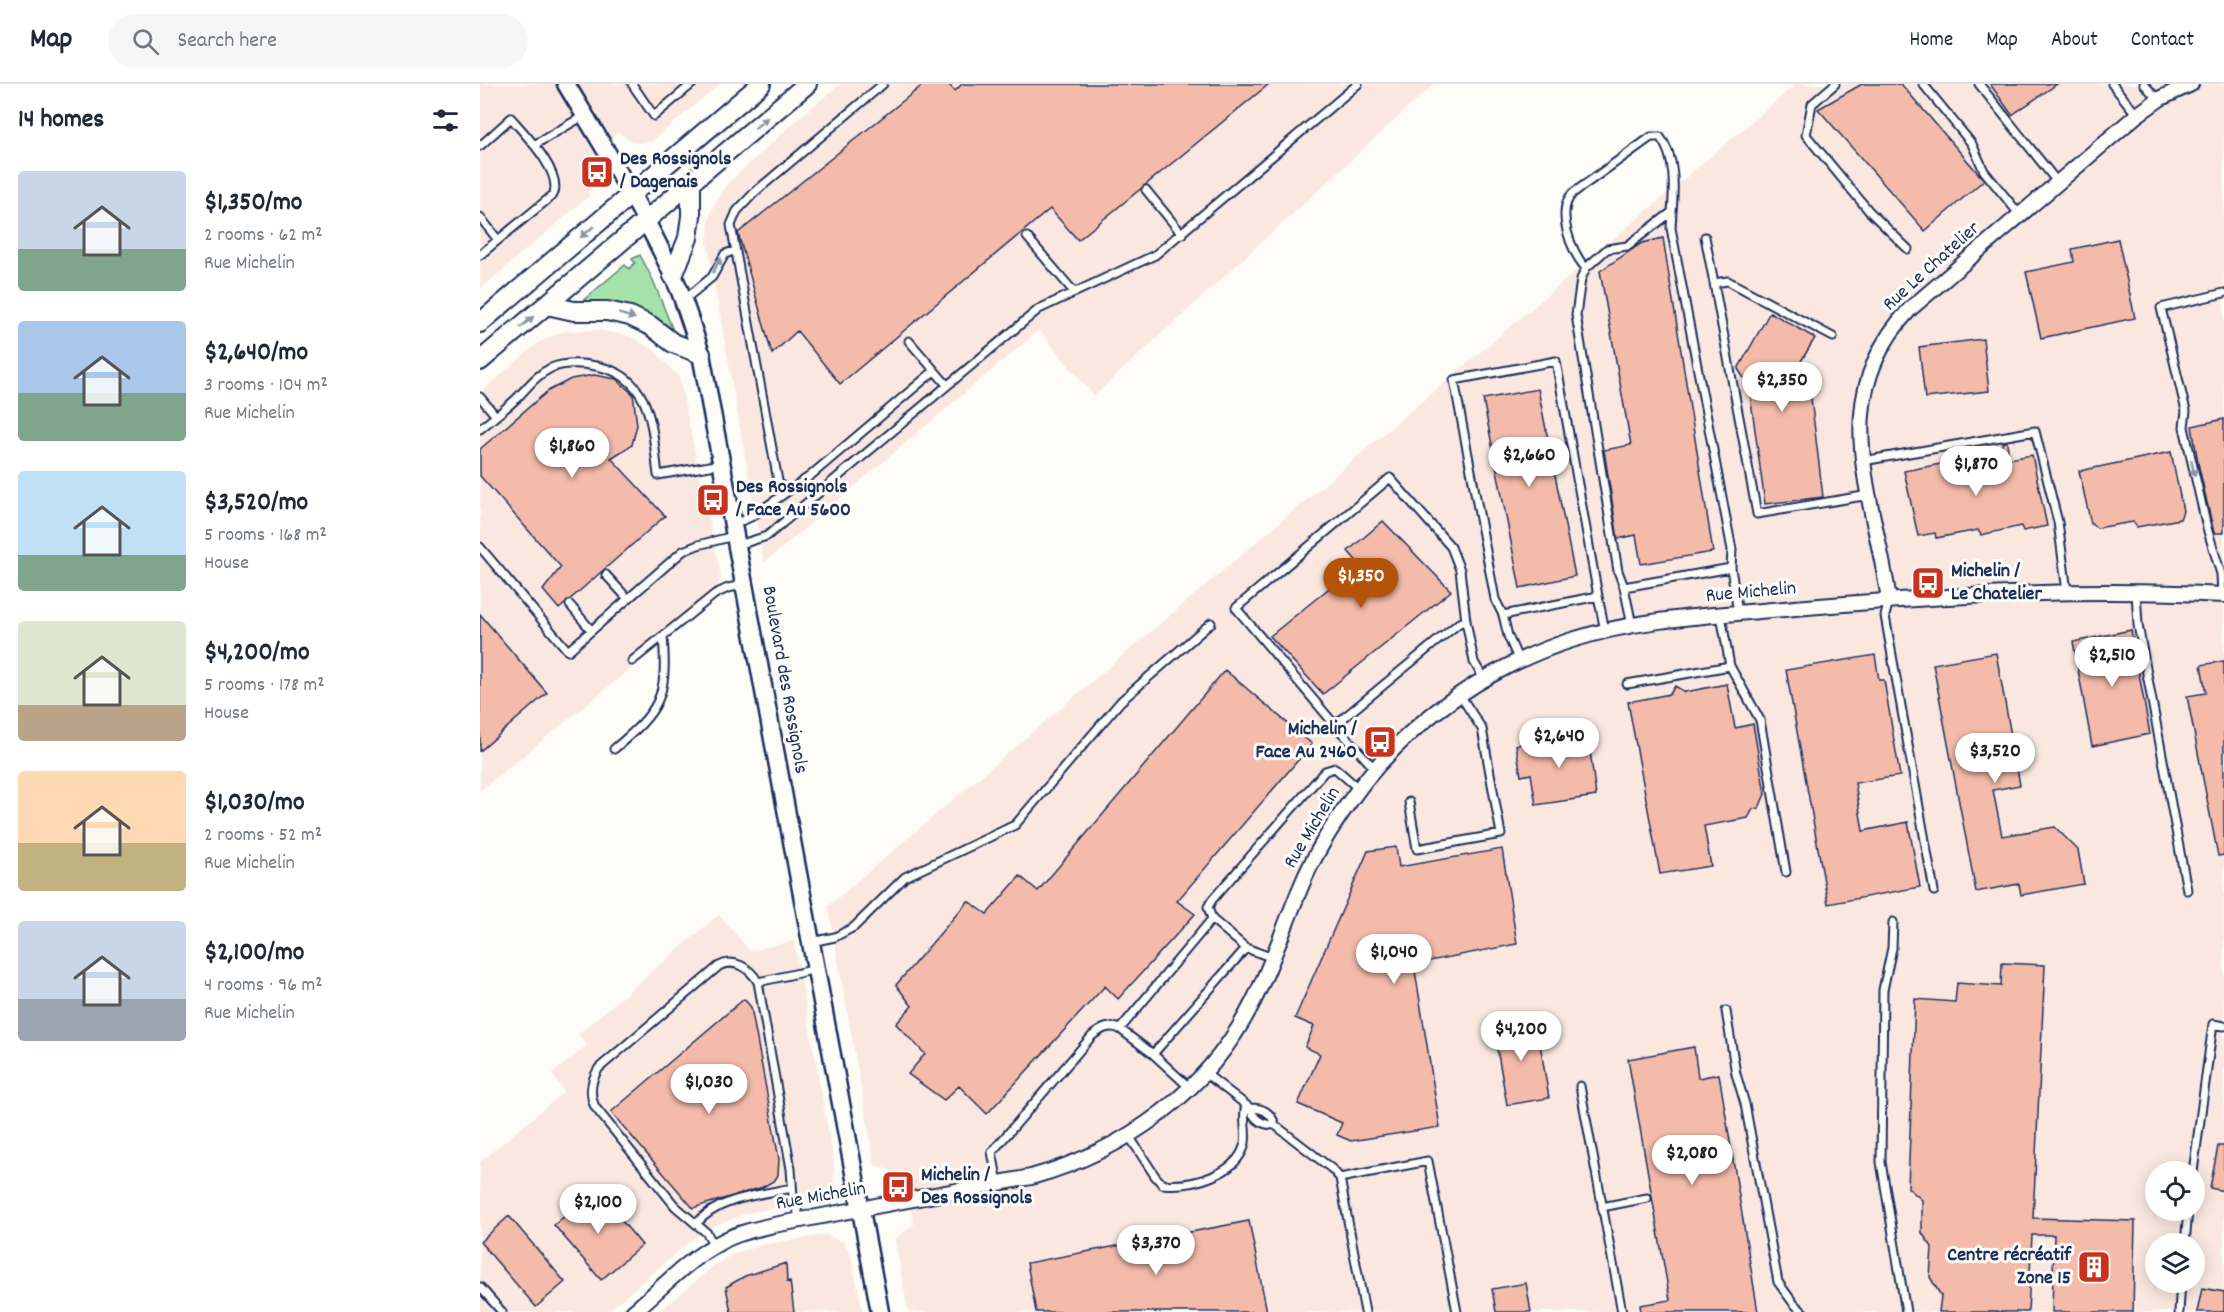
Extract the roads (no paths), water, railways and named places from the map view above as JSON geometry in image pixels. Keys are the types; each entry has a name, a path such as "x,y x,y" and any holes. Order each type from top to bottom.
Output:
{"main road":[{"path":"480,323 761,84"},
{"path":"480,361 807,84"},
{"path":"673,276 688,238 691,183"},
{"path":"547,304 574,311 607,311 630,316 651,326 673,343 701,354"}],"street":[{"name":"Boulevard des Rossignols","path":"566,84 632,194 673,276 701,354 880,1312"},
{"name":"Rue Le Chatelier","path":"1889,600 1863,461 1860,425 1864,390 1871,368 1887,336 1910,309 2137,115 2158,100 2191,84"},
{"name":"Rue Michelin","path":"633,1312 714,1246 739,1234 800,1220 1031,1177 1072,1165 1129,1136 1160,1114 1205,1073 1226,1047 1248,1013 1314,859 1359,789 1375,769 1420,725 1460,695 1519,661 1560,644 1632,625 1738,613 1889,600 2067,592 2223,595"}],"lane":[{"path":"632,84 654,116 692,84"},
{"path":"784,493 778,482 734,251 732,218 743,204 883,84"},
{"path":"480,547 567,651 683,551 736,535 760,540 767,536 1039,309 1155,255 1358,84"},
{"path":"1836,84 1812,104 1806,135 1869,211 1908,249"},
{"path":"1923,84 1972,144 1984,171 2020,215"},
{"path":"1979,84 2058,183"},
{"path":"2112,84 2137,115"},
{"path":"2144,84 2158,100"},
{"path":"534,145 585,115"},
{"path":"480,146 512,118 534,145 555,177 553,195 480,255"},
{"path":"1586,268 1569,242 1566,206 1568,198 1656,136 1663,141 1673,178 1671,228 1732,550 1731,568 1738,613"},
{"path":"1146,190 1182,234"},
{"path":"1632,625 1624,587 1618,572 1576,315 1581,279 1586,268 1607,249 1627,246 1671,212"},
{"path":"480,217 498,240"},
{"path":"1026,237 1074,292"},
{"path":"1705,237 1756,514 1869,495"},
{"path":"683,301 712,277 724,254 734,251"},
{"path":"1714,283 1728,281 1833,337"},
{"path":"2223,595 2221,574 2206,528 2184,427 2186,411 2161,308 2224,293"},
{"path":"909,341 947,385"},
{"path":"1519,661 1508,636 1503,615 1494,599 1454,380 1556,361 1605,631"},
{"path":"480,429 551,368 569,364 602,367 628,380 643,398 651,425 658,475 722,464"},
{"path":"736,535 751,518 810,476 934,370"},
{"path":"480,397 496,416"},
{"path":"1863,461 2035,431 2058,522 2067,592"},
{"path":"1375,769 1236,608 1390,478 1450,547 1460,570 1474,662 1484,680"},
{"path":"1624,587 1731,568"},
{"path":"606,575 628,599"},
{"path":"632,661 715,594 745,584"},
{"path":"2136,592 2138,625 2187,890"},
{"path":"1503,615 1598,596"},
{"path":"1889,600 1885,616 1934,891"},
{"path":"570,605 591,630"},
{"path":"1721,615 1730,666 1760,720 1786,872"},
{"path":"1335,725 1454,626 1466,621"},
{"path":"811,942 835,937 854,927 905,877 1015,825 1121,701 1211,623"},
{"path":"614,749 644,723 658,703 665,669 663,636"},
{"path":"1627,684 1730,666"},
{"path":"1409,802 1417,849 1502,834 1482,729 1460,695"},
{"path":"1273,958 1246,948 1212,919 1208,907 1325,771 1335,768 1359,789"},
{"path":"1120,1029 1212,919"},
{"path":"1893,922 1892,948 1883,990 1881,1162 1906,1312"},
{"path":"1153,1054 1246,948"},
{"path":"714,1246 707,1233 675,1206 595,1107 592,1101 592,1084 599,1068 719,966 728,962 736,963 752,974 758,982 791,1168 792,1188 800,1220"},
{"path":"758,982 817,969"},
{"path":"1726,1011 1736,1074 1745,1104 1778,1282 1803,1312"},
{"path":"2194,1161 2213,1024 2224,1026"},
{"path":"999,1184 992,1152 1092,1036 1099,1031 1110,1026 1120,1029 1153,1054 1190,1088"},
{"path":"1205,1073 1248,1107 1253,1116 1266,1125 1275,1125 1332,1168 1340,1178 1365,1312"},
{"path":"1580,1086 1622,1312"},
{"path":"1129,1136 1162,1184 1177,1184 1210,1177 1224,1172 1243,1148 1244,1114 1248,1107"},
{"path":"1340,1178 1428,1161 1456,1312"},
{"path":"696,1224 702,1216 718,1206 792,1188"},
{"path":"1602,1207 1647,1198"},
{"path":"480,1287 502,1312"},
{"path":"2179,1312 2180,1293"}],"place":[{"name":"Des Rossignols / Dagenais","path":"597,172"},
{"name":"Des Rossignols / Face Au 5600","path":"713,500"},
{"name":"Michelin / Le Chatelier","path":"1928,583"},
{"name":"Michelin / Face Au 2460","path":"1380,742"},
{"name":"Michelin / Des Rossignols","path":"898,1187"},
{"name":"Centre récréatif Zone 15","path":"2094,1267"}]}
